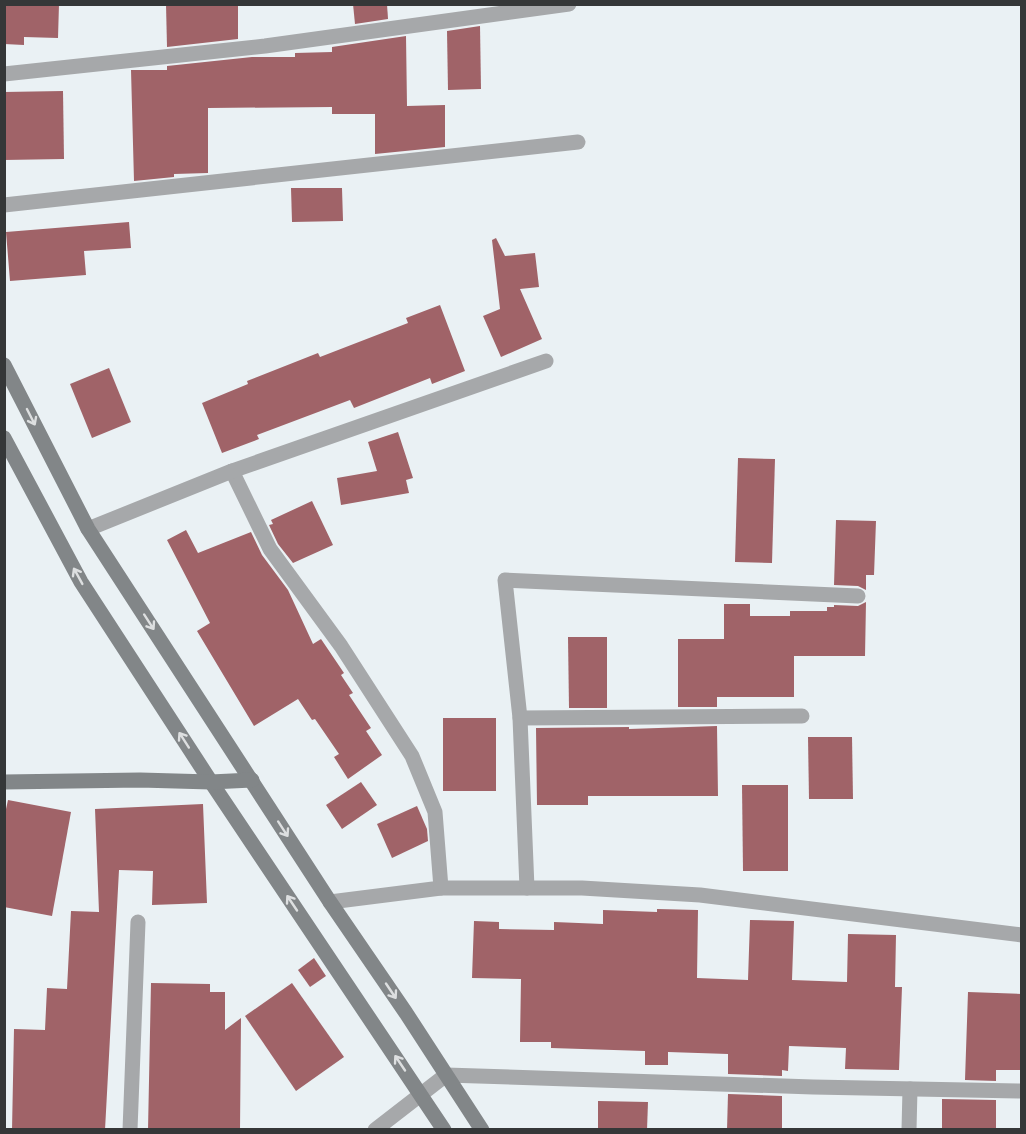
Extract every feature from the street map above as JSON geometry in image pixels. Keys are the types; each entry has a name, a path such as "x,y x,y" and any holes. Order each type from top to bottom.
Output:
{"main road":[{"path":"4,365 88,529 330,902 482,1130"},
{"path":"4,438 81,582 211,782 444,1130"},
{"path":"4,782 252,780"}],"street":[{"path":"4,74 265,46 569,4"},
{"path":"4,205 578,141"},
{"path":"88,529 232,471 546,361"},
{"path":"232,471 270,549 341,646 412,756 435,812 441,888"},
{"path":"526,888 520,718 505,580 858,596"},
{"path":"520,718 802,716"},
{"path":"330,902 441,888 582,888 699,895 1022,935"},
{"path":"130,1130 138,922"},
{"path":"375,1130 446,1075 1022,1091"},
{"path":"909,1130 910,1089"}],"building":[{"path":"4,4 59,4 58,38 24,37 24,45 4,44"},
{"path":"166,4 238,4 238,39 167,47"},
{"path":"353,4 387,4 388,19 355,24"},
{"path":"480,26 481,89 448,90 447,31"},
{"path":"406,36 407,106 445,105 445,147 375,154 375,114 332,114 332,107 208,108 208,173 174,174 174,177 134,181 131,70 167,70 167,66 252,57 295,57 295,53 332,52 332,47"},
{"path":"63,91 64,159 4,160 4,92"},
{"path":"291,188 342,188 343,221 292,222"},
{"path":"129,222 131,248 84,251 86,275 10,281 6,232"},
{"path":"496,238 505,256 535,253 539,287 520,289 542,339 501,357 483,316 500,309 492,240"},
{"path":"440,305 465,371 432,384 430,378 354,408 350,400 257,435 259,439 222,453 202,403 248,384 247,381 318,353 320,357 408,323 406,318"},
{"path":"109,368 131,422 92,438 70,384"},
{"path":"398,432 413,478 406,480 409,493 341,505 337,478 377,471 368,442"},
{"path":"738,458 775,459 772,563 735,562"},
{"path":"312,501 333,545 293,563 278,544 269,525 273,524 271,520"},
{"path":"836,520 876,521 874,575 866,575 866,590 858,586 834,585"},
{"path":"186,530 198,553 251,532 262,555 288,590 313,644 321,639 344,673 341,675 353,693 349,695 371,728 366,731 382,755 348,779 334,757 339,754 298,699 254,726 197,631 210,623 167,540"},
{"path":"866,602 865,656 794,656 794,697 717,697 717,707 678,707 678,639 724,639 724,604 750,604 750,616 790,616 790,611 827,611 827,607 834,607 834,605 858,606"},
{"path":"568,637 607,637 607,708 569,708"},
{"path":"443,718 496,718 496,791 443,791"},
{"path":"717,726 718,796 588,796 588,805 537,805 536,728 629,727 629,729"},
{"path":"808,737 852,737 853,799 809,799"},
{"path":"361,782 377,805 342,829 326,805"},
{"path":"742,785 788,785 788,871 743,871"},
{"path":"8,800 71,812 52,916 4,907 4,818"},
{"path":"203,804 207,903 152,905 153,871 119,870 105,1130 12,1130 14,1029 45,1030 47,988 67,989 71,911 99,912 95,809"},
{"path":"417,806 427,829 428,841 392,858 377,824"},
{"path":"657,909 698,910 697,978 748,980 750,920 794,921 792,980 847,982 848,934 896,935 895,987 902,987 899,1070 845,1069 846,1048 789,1046 788,1071 782,1070 782,1076 728,1074 728,1054 668,1052 668,1065 645,1065 645,1051 551,1048 551,1042 520,1042 521,979 472,978 474,921 499,922 499,929 554,930 554,922 603,924 603,910 657,912"},
{"path":"314,958 326,976 310,987 298,970"},
{"path":"151,983 210,984 210,992 225,992 225,1030 241,1018 240,1130 148,1130"},
{"path":"292,983 344,1057 296,1091 245,1016"},
{"path":"968,992 1022,994 1022,1070 996,1070 996,1081 965,1080"},
{"path":"728,1094 782,1096 782,1130 727,1130"},
{"path":"942,1099 996,1100 996,1130 942,1130"},
{"path":"598,1101 648,1102 647,1130 598,1130"}]}
